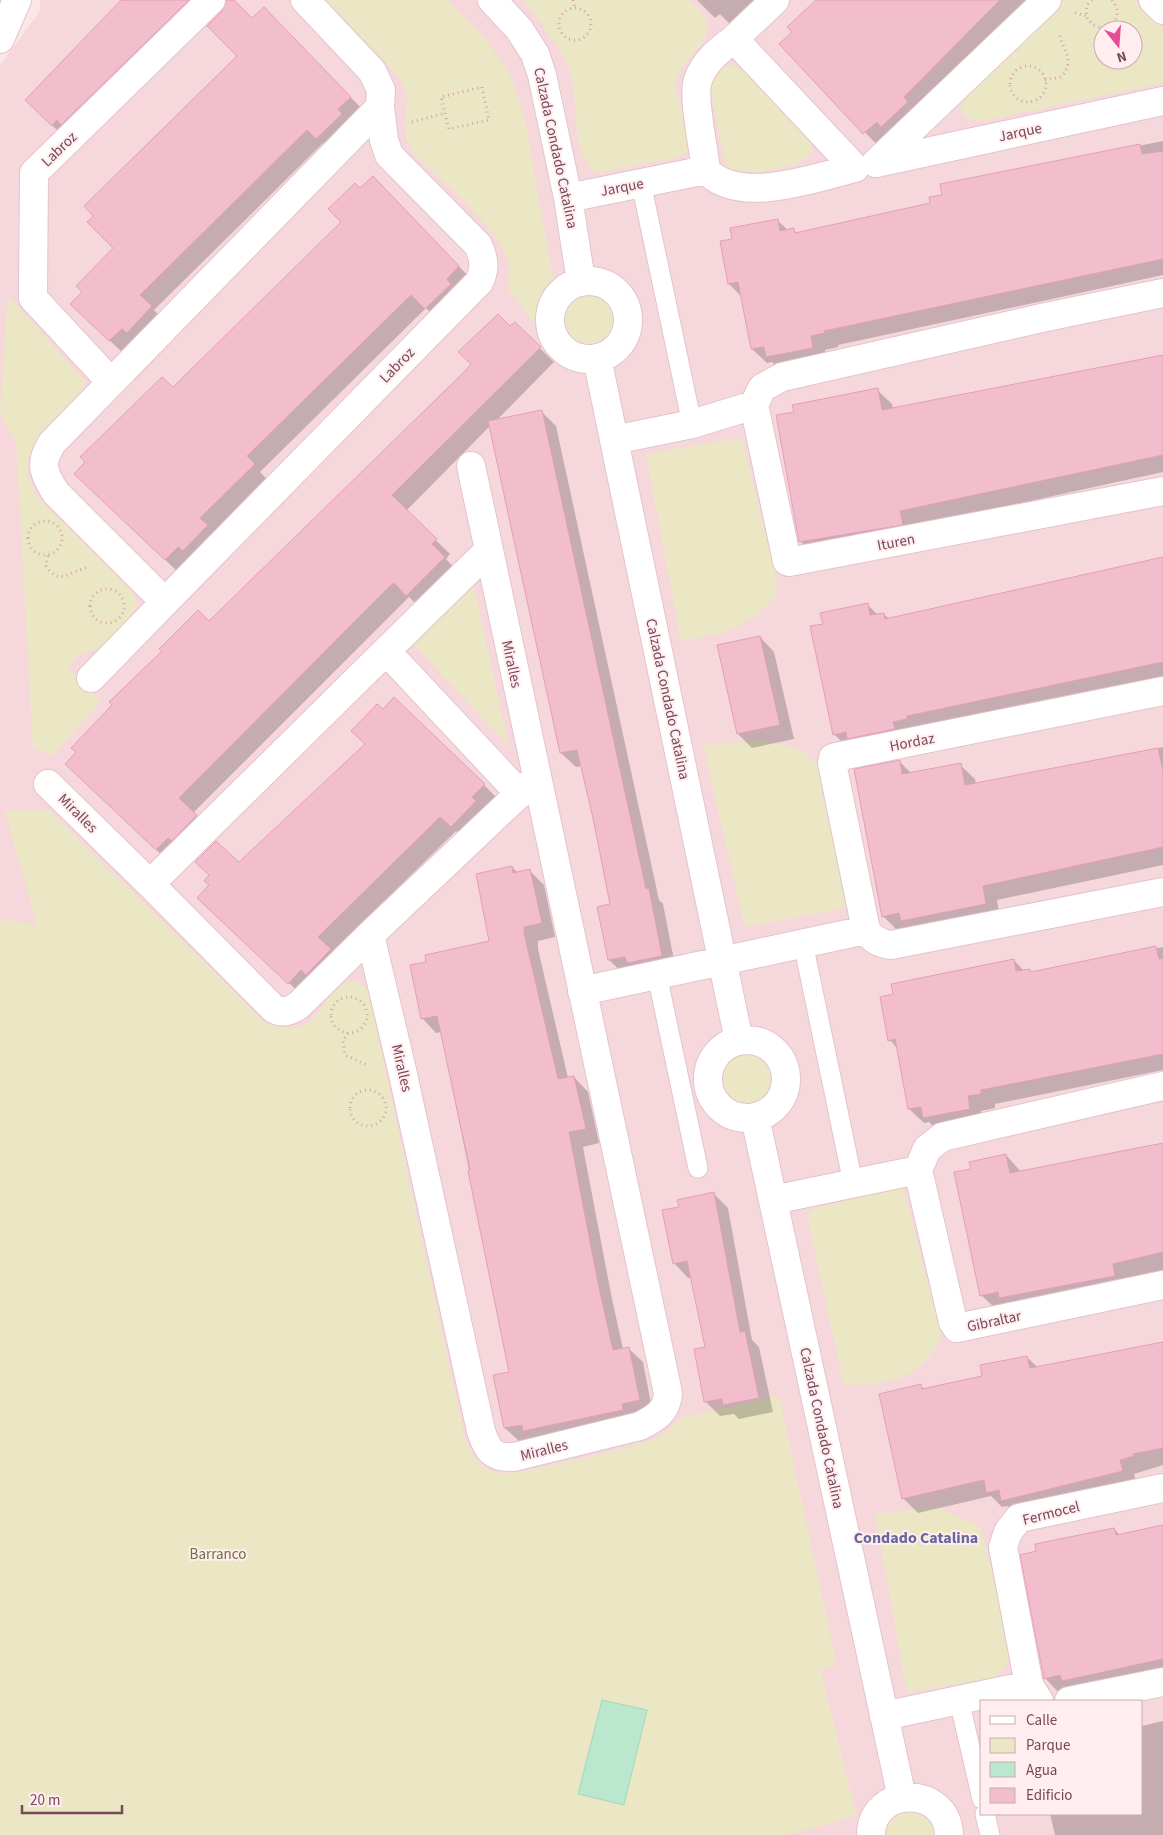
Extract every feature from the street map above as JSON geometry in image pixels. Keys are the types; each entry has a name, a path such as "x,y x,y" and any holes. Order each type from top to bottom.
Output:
{"street":[{"path":"0,39 17,0"},
{"name":"Labroz","path":"111,382 33,298 34,173 211,0"},
{"name":"Labroz","path":"91,678 479,282 484,273 482,253 478,245 386,150 380,107 381,90 372,71 305,0"},
{"name":"Calzada Condado Catalina","path":"492,0 519,29 535,54 542,76 568,198 581,281"},
{"path":"706,170 697,82 704,67 717,51 734,40 775,0"},
{"path":"734,40 866,166 1047,0"},
{"path":"1154,0 1163,10"},
{"name":"Jarque","path":"568,198 706,170 718,181 728,185 738,188 764,188 1163,101"},
{"path":"165,602 56,493 44,472 45,454 52,443 380,107"},
{"path":"581,281 606,284 616,290 628,312 628,324 618,346 608,354 597,358 585,358 562,348 555,339 551,328 550,315 560,293 581,281"},
{"path":"614,440 692,424 754,405 762,388 782,377 1046,316 1163,293"},
{"name":"Calzada Condado Catalina","path":"597,358 739,1041"},
{"name":"Ituren","path":"754,405 787,561 789,562 1163,490"},
{"name":"Miralles","path":"370,935 402,1070 481,1432 488,1448 494,1454 502,1457 514,1457 640,1426 654,1419 663,1411 668,1401 668,1392 582,990 528,786 472,466"},
{"path":"150,884 488,550"},
{"path":"386,651 528,786"},
{"name":"Hordaz","path":"866,930 832,763 833,758 1163,691"},
{"name":"Miralles","path":"48,784 274,1009 280,1012 300,1005 370,935 528,786"},
{"path":"582,990 866,930 870,936 882,944 891,945 1163,892"},
{"path":"739,1041 759,1041 771,1048 780,1058 786,1070 786,1082 777,1104 767,1112 755,1117 743,1118 726,1111 713,1098 709,1087 708,1073 712,1060 721,1050 739,1041"},
{"path":"773,1200 918,1170 927,1149 942,1137 1163,1086"},
{"name":"Calzada Condado Catalina","path":"755,1117 902,1798"},
{"name":"Gibraltar","path":"918,1170 953,1322 957,1328 1163,1285"},
{"name":"Fermocel","path":"884,1716 960,1700 1034,1693 1003,1547 1008,1532 1019,1518 1163,1488"},
{"path":"1074,1700 1163,1682"},
{"path":"871,1835 875,1818 884,1807 902,1798 922,1799 934,1805 944,1814 949,1835"}],"lane":[{"path":"641,183 692,424"},
{"path":"803,943 852,1183"},
{"path":"656,975 698,1168"},
{"path":"960,1700 980,1790"},
{"path":"985,1815 990,1835"}],"path":[{"path":"573,0 575,8"},
{"path":"1086,16 1087,6 1092,0"},
{"path":"1070,14 1077,13 1086,16 1092,25 1102,28 1107,27 1115,20 1117,15 1113,0"},
{"path":"575,8 588,15 591,26 587,36 577,41 562,35 559,24 562,15 575,8"},
{"path":"1045,80 1061,77 1068,66 1069,59 1060,39 1059,26"},
{"path":"1023,67 1035,68 1045,80 1043,94 1034,101 1023,102 1010,91 1009,86 1013,74 1023,67"},
{"path":"482,87 489,120 449,129 441,97 482,87"},
{"path":"41,522 56,525 62,534 61,545 53,554 48,556 36,553 28,538 32,527 41,522"},
{"path":"48,556 46,566 55,576 62,577 81,570 94,568"},
{"path":"106,587 118,592 125,607 121,618 109,623 98,620 90,611 94,595 106,587"},
{"path":"348,1033 334,1026 330,1014 335,1003 345,997 352,996 362,1002 367,1018 361,1029 348,1033 343,1041 343,1052 345,1055 376,1070"},
{"path":"376,1092 380,1086"},
{"path":"365,1090 376,1092 382,1096 386,1106 384,1117 375,1125 369,1126 358,1123 354,1120 349,1108 354,1096 365,1090"}],"shaded area":[{"name":"Condado Catalina","path":"40,0 1163,0 1163,1835 587,1835 483,1498 37,926 0,919 0,65 40,11"}],"green space":[{"path":"324,0 448,0 487,41 512,78 525,120 553,279 540,314 540,330 507,288 509,264 502,247 467,204 414,153 406,138 405,120 408,98 400,78"},
{"path":"523,0 689,0 700,10 708,24 704,41 682,67 675,83 690,148 683,156 597,173 588,165 582,154 579,141 570,71 555,42"},
{"path":"1064,0 1134,0 1163,29 1163,83 981,121 971,119 964,114 961,107 964,97"},
{"path":"732,65 747,73 809,139 812,149 810,155 798,163 760,172 740,172 732,170 726,165 710,89 712,80 717,73"},
{"path":"589,290 606,295 614,303 619,320 614,337 606,345 589,350 572,345 564,337 559,320 564,303 572,295"},
{"path":"8,296 85,381 79,396 48,428 32,448 28,459 31,484 39,499 130,589 137,602 126,621 108,641 77,658 68,668 101,701 53,755 33,748 16,441 0,415"},
{"path":"742,438 776,577 776,597 753,617 733,629 710,636 681,641 646,454"},
{"path":"473,584 509,746 413,644"},
{"path":"762,741 798,749 821,766 846,908 745,927 703,745"},
{"name":"Barranco","path":"49,810 266,1024 284,1028 298,1027 308,1022 338,988 349,981 359,983 368,990 465,1440 474,1456 482,1465 492,1471 509,1473 575,1460 653,1439 668,1430 680,1418 779,1396 837,1665 821,1670 856,1816 787,1835 0,1835 0,919 37,925 5,811"},
{"path":"747,1049 763,1054 768,1058 772,1063 777,1079 772,1095 768,1100 763,1104 747,1109 731,1104 726,1100 722,1095 717,1079 722,1063 726,1058 731,1054"},
{"path":"903,1188 942,1336 924,1363 902,1377 876,1383 844,1385 807,1216 814,1208"},
{"path":"937,1507 981,1527 1011,1657 1004,1669 995,1677 907,1693 875,1514"},
{"path":"922,1808 940,1835 880,1835 892,1812"}],"water":[{"path":"602,1700 647,1710 624,1805 578,1794"}],"building":[{"path":"121,0 189,0 61,125 57,120 52,126 25,100"},
{"path":"226,0 234,0 252,18 264,7 351,97 338,109 342,114 316,139 307,130 140,295 152,306 127,333 122,329 109,341 70,304 82,292 76,286 113,248 87,222 93,216 84,206 237,56 207,26 222,11"},
{"path":"816,0 1000,0 904,97 908,102 881,127 877,122 863,134 779,44 792,32 787,27"},
{"path":"1140,144 1142,154 1163,151 1163,259 824,331 825,333 811,336 813,348 766,357 764,347 751,349 738,282 728,284 720,241 732,239 730,228 778,219 780,231 794,228 795,233 930,203 929,197 942,195 940,184"},
{"path":"373,176 459,266 447,279 451,284 425,309 411,295 247,456 255,464 200,518 208,525 183,551 178,547 165,560 74,474 85,462 80,457 162,377 173,387 341,222 328,209 355,183 360,188"},
{"path":"498,314 510,326 515,322 541,347 392,495 437,539 432,544 445,557 406,596 394,583 388,588 179,798 197,815 172,841 168,838 156,850 65,764 76,752 71,748 112,705 109,702 162,651 159,649 198,610 209,621 466,370 471,364 458,352"},
{"path":"1163,355 1163,455 900,511 903,525 799,542 776,415 794,412 792,405 878,388 882,410"},
{"path":"542,410 646,889 649,888 662,956 627,963 625,957 608,960 597,907 610,904 593,818 577,750 560,753 488,421"},
{"path":"1163,557 1163,662 907,716 907,719 893,722 895,729 847,739 846,732 833,735 810,626 823,624 820,613 868,603 870,615 884,613 885,619"},
{"path":"760,636 780,725 737,734 717,645"},
{"path":"394,697 485,784 472,797 476,801 451,827 440,817 318,937 331,949 306,975 301,970 288,984 197,898 209,885 204,881 209,875 195,862 216,841 239,862 365,744 351,731 377,704 383,709"},
{"path":"1158,748 1163,771 1163,847 983,886 986,904 901,921 899,913 882,917 854,769 900,760 902,774 961,763 965,785"},
{"path":"512,866 513,873 530,869 542,923 524,927 524,933 558,1079 574,1076 586,1129 569,1132 613,1350 629,1347 640,1400 622,1404 623,1410 523,1431 522,1425 504,1428 493,1375 509,1372 468,1171 470,1170 437,1016 421,1019 410,965 426,962 425,955 489,941 476,874"},
{"path":"1156,946 1159,959 1163,958 1163,1054 981,1090 981,1094 968,1096 970,1109 923,1118 921,1107 908,1109 895,1039 888,1041 880,997 893,994 891,984 1014,959 1016,971 1030,969 1031,972"},
{"path":"1163,1143 1163,1252 1113,1264 1115,1276 999,1298 998,1292 980,1296 954,1172 971,1169 969,1162 1006,1154 1010,1173"},
{"path":"714,1192 740,1332 745,1331 759,1398 723,1405 722,1399 704,1402 694,1349 705,1347 687,1261 673,1264 662,1210 679,1207 677,1200"},
{"path":"1163,1342 1163,1448 1133,1454 1134,1456 1120,1460 1123,1471 1001,1501 999,1490 986,1493 984,1480 902,1499 879,1394 921,1384 922,1389 982,1376 980,1365 1027,1356 1030,1368"},
{"path":"1163,1525 1163,1659 1062,1681 1060,1675 1044,1679 1020,1555 1036,1551 1035,1544 1114,1528 1116,1535"}],"district":[{"name":"Condado Catalina","path":"916,1537"}]}
